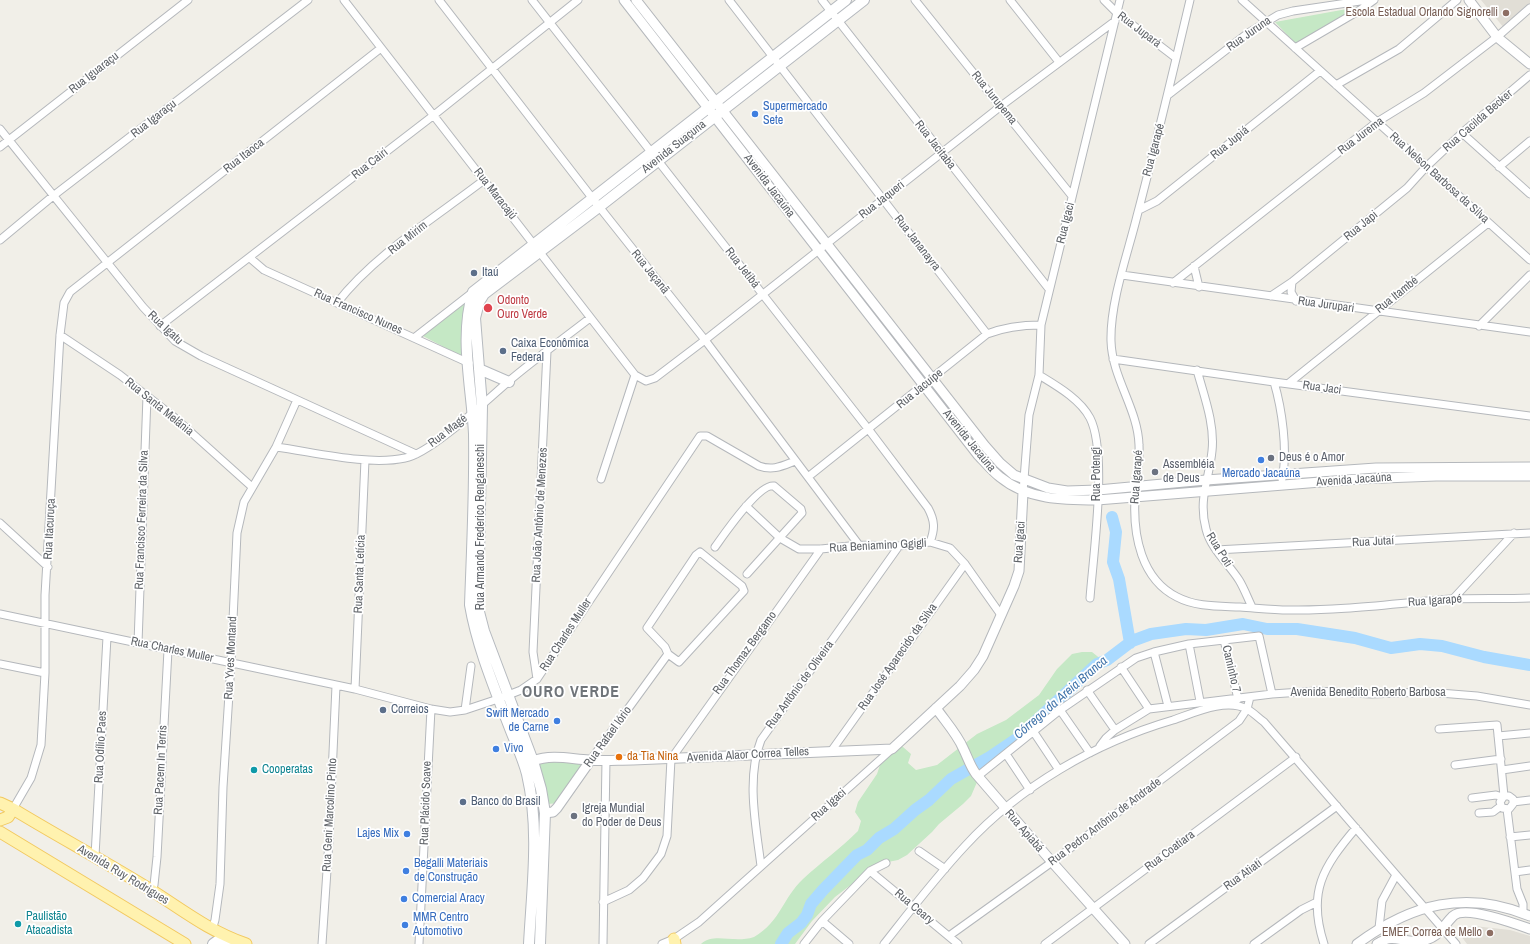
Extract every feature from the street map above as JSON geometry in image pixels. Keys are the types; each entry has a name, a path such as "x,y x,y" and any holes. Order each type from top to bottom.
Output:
{"main road":[{"name":"Avenida Suaçuna","path":"777,61 831,11 846,0"},
{"name":"Avenida Suaçuna","path":"473,292 536,248 596,203 777,61 838,20 864,0"},
{"name":"Avenida Suaçuna","path":"484,294 536,248"},
{"name":"Rua Armando Frederico Renganeschi","path":"473,292 467,310 473,412 470,604 474,628 498,699 527,773 533,808 533,861 529,944"},
{"name":"Rua Armando Frederico Renganeschi","path":"484,294 479,302 475,318 482,406 478,608 484,631 533,761 545,813 540,944"},
{"path":"479,369 509,382"},
{"path":"527,773 533,761"},
{"name":"Avenida Ruy Rodrigues","path":"0,803 95,856 212,930 246,944"},
{"path":"533,808 545,813"},
{"path":"0,820 8,817 13,809"},
{"path":"0,832 185,944"},
{"path":"533,861 543,863"},
{"path":"213,944 220,939 246,944"}],"street":[{"name":"Rua Iguaraçu","path":"0,147 188,0"},
{"name":"Rua Igaraçu","path":"0,240 54,196 308,0"},
{"name":"Rua Maracajú","path":"344,0 635,375"},
{"name":"Rua Jaçanã","path":"439,0 596,203 705,340 859,545"},
{"name":"Rua Jetibá","path":"532,0 869,430 928,508 934,519 934,530 930,542"},
{"name":"Rua Cairi","path":"160,326 434,115 578,0"},
{"name":"Avenida Jacaúna","path":"624,0 827,244 1000,463 1014,475 1023,480 1048,488 1067,491 1098,490 1206,480 1376,468 1530,467"},
{"name":"Avenida Jacaúna","path":"636,0 818,250 925,385 978,455 1000,477 1023,492 1069,500 1097,500 1382,478 1530,476"},
{"name":"Rua Jananayra","path":"729,0 987,334"},
{"name":"Rua Jacitaba","path":"822,0 1050,289"},
{"name":"Rua Jurupema","path":"915,0 1072,196"},
{"path":"1010,0 1059,62"},
{"name":"Rua Jupará","path":"1104,0 1116,17 1176,58"},
{"name":"Rua Igaci","path":"662,944 674,942 699,922 892,749 974,670 983,656 1014,586 1019,571 1023,480 1029,415 1040,375 1041,325 1120,0"},
{"name":"Rua Igarapé","path":"1190,0 1168,95 1122,275 1111,329 1111,344 1118,377 1136,425 1139,441 1140,459 1134,496 1135,526 1138,543 1151,574 1160,585 1174,596 1193,603 1252,608 1290,610 1453,599 1530,598"},
{"name":"Rua Nelson Barbosa da Silva","path":"1242,0 1530,260"},
{"name":"Rua Juruna","path":"1168,95 1266,21 1278,15 1293,11 1367,0"},
{"path":"1295,48 1360,10 1374,0"},
{"path":"1336,85 1399,48 1457,0"},
{"path":"1469,0 1497,37 1530,64"},
{"name":"Rua Jurema","path":"1173,283 1377,122 1424,93 1497,37 1530,8"},
{"name":"Rua Jaqueri","path":"635,375 642,380 650,380 705,340 1116,17"},
{"name":"Rua Itaoca","path":"107,263 381,48"},
{"name":"Rua Jupiá","path":"1139,210 1157,201 1320,72"},
{"name":"Rua Cacilda Becker","path":"1426,167 1462,133 1530,75"},
{"name":"Rua Igatu","path":"0,129 107,263 160,326 175,341 201,356 416,454"},
{"path":"1462,133 1530,194"},
{"path":"1499,167 1530,141"},
{"name":"Rua Japi","path":"1271,296 1292,282 1407,188 1426,167"},
{"name":"Rua Mirim","path":"337,303 349,288 368,270 484,180"},
{"name":"Rua Itambé","path":"1289,383 1488,223"},
{"name":"Rua Francisco Nunes","path":"250,258 264,270 469,363"},
{"name":"Rua Itacuruça","path":"13,809 31,778 41,745 45,673 45,595 48,567 60,335 64,303 70,292 107,263"},
{"path":"1194,266 1199,287"},
{"name":"Rua Jurupari","path":"1122,275 1376,312 1530,332"},
{"path":"1479,326 1530,275"},
{"path":"1292,282 1291,292 1296,300"},
{"path":"414,338 473,292"},
{"name":"Rua Magé","path":"276,447 365,460 398,460 416,454 430,446 482,406 547,351 590,318"},
{"name":"Rua Jacuípe","path":"808,477 933,379 987,334 1001,328 1041,325"},
{"name":"Rua Santa Melânia","path":"60,335 120,375 174,417 252,487"},
{"name":"Rua João Antônio de Menezes","path":"537,679 533,652 547,351"},
{"name":"Rua Jaci","path":"1114,359 1530,416"},
{"name":"Rua Poti","path":"1197,370 1208,409 1212,438 1212,451 1203,491 1208,537 1239,581 1252,608"},
{"path":"601,480 635,375"},
{"name":"Rua Potengi","path":"1040,375 1077,401 1090,418 1097,442 1098,490 1090,598"},
{"path":"1274,382 1280,411 1283,474 1280,485"},
{"name":"Rua Francisco Ferreira da Silva","path":"138,643 147,396"},
{"name":"Rua Yves Montand","path":"212,930 215,920 220,884 223,788 231,663 236,533 240,515 252,487 276,447 297,400"},
{"name":"Rua Charles Muller","path":"0,614 46,622 107,637 355,689 431,709 450,712 465,710 498,699 530,685 537,679 697,438 703,435 707,436 759,466 766,468 778,468 795,461"},
{"name":"Rua Santa Letícia","path":"355,689 365,460"},
{"path":"715,547 746,506 768,486 772,485 801,508 801,515 747,574"},
{"path":"746,506 780,538"},
{"path":"0,523 48,567"},
{"path":"1453,599 1514,533"},
{"name":"Rua Jutaí","path":"1216,550 1530,533"},
{"name":"Rua Beniamino Ggigli","path":"780,538 794,548 821,549 859,545 899,546 930,542 950,548 965,564 1001,614"},
{"name":"Rua Antônio de Oliveira","path":"761,866 754,796 755,756 770,726 899,546"},
{"name":"Rua Thomaz Bergamo","path":"671,759 821,549"},
{"path":"702,552 742,586 744,591 682,661 678,661 668,654 665,647 647,628 696,555 702,552"},
{"name":"Rua José Aparecido da Silva","path":"832,750 965,564"},
{"path":"977,775 1087,690 1136,658 1154,652 1189,644 1259,636 1272,694"},
{"name":"Rua Odílio Paes","path":"95,856 107,637"},
{"name":"Caminho 7","path":"1224,640 1238,698"},
{"path":"1189,644 1200,701"},
{"name":"Rua Pacem In Terris","path":"151,890 154,885 157,857 168,650"},
{"path":"1154,652 1168,706"},
{"name":"Rua Rafael Iório","path":"545,813 553,812 557,808 668,654"},
{"path":"0,664 45,673"},
{"path":"465,710 471,666"},
{"path":"1121,667 1149,709"},
{"name":"Rua Geni Marcolino Pinto","path":"322,944 329,841 336,686"},
{"path":"1087,690 1116,730"},
{"name":"Avenida Benedito Roberto Barbosa","path":"1100,746 1106,738 1116,730 1149,709 1200,701 1272,694 1316,691 1370,694 1427,692 1477,696 1530,705"},
{"name":"Rua Pedro Antônio de Andrade","path":"949,936 1052,862 1233,726 1239,721 1247,709 1250,697"},
{"name":"Avenida Benedito Roberto Barbosa","path":"884,944 965,846 1005,808 1030,790 1059,770 1100,746 1158,724 1208,709 1227,706 1247,709 1264,722 1296,757 1456,944"},
{"name":"Rua Apiabá","path":"936,708 963,748 969,764 977,775 1125,944"},
{"name":"Rua Plácido Soave","path":"419,944 431,709"},
{"path":"1060,710 1090,752"},
{"path":"1439,729 1497,725 1502,770 1503,796 1500,802 1504,808 1510,837 1517,889 1526,914"},
{"path":"1033,731 1059,770"},
{"path":"1498,736 1530,733"},
{"name":"Avenida Alaor Correa Telles","path":"533,761 542,758 557,757 590,761 755,756 832,750 892,749"},
{"path":"1006,754 1030,790"},
{"name":"Rua Coatiara","path":"1045,944 1094,909 1296,757"},
{"path":"603,902 629,890 652,868 661,854 667,836 671,759"},
{"path":"1456,765 1501,759"},
{"path":"602,944 606,760"},
{"path":"1502,770 1530,766"},
{"path":"1472,798 1496,795 1511,797 1513,802"},
{"path":"1513,802 1530,800"},
{"path":"1479,814 1493,812 1512,806 1513,802"},
{"name":"Rua Atiati","path":"1149,944 1337,806"},
{"path":"1324,944 1319,924 1317,902 1321,879 1336,851 1356,828"},
{"path":"1510,837 1530,835"},
{"path":"919,851 945,869"},
{"path":"804,944 822,921 870,871 886,863"},
{"path":"1515,872 1530,870"},
{"name":"Rua Ceary","path":"870,871 958,944"},
{"path":"1379,928 1382,901 1396,875"},
{"path":"1254,944 1301,910 1317,902"},
{"path":"1357,944 1379,928 1425,909 1442,904 1481,902 1504,906 1526,914"},
{"path":"1480,914 1481,902"},
{"path":"1377,944 1391,937 1409,942 1420,941 1433,937 1444,929 1457,914 1480,914 1530,929"},
{"path":"822,921 849,944"}],"shaded area":[{"name":"Escola Estadual Orlando Signorelli","path":"1481,0 1530,0 1530,5 1504,28"},
{"name":"EMEF Correa de Mello","path":"1474,926 1510,930 1530,936 1530,944 1467,944 1461,936 1462,928"}],"green space":[{"path":"1358,7 1296,44 1275,22"},
{"path":"464,300 465,358 421,335"},
{"path":"1092,652 1102,660 1051,710 984,766 971,796 907,855 869,871 835,897 812,921 795,944 701,944 718,938 746,939 754,937 770,924 790,894 803,879 858,831 861,821 855,812 858,802 877,774 881,762 893,745 903,747 911,754 908,763 916,770 937,765 977,734 1006,720 1039,695 1057,669 1072,654"},
{"path":"557,759 584,765 559,803 548,804 537,764"}],"waterway":[{"path":"1112,517 1116,532 1113,562 1119,579 1130,643"},
{"name":"Córrego da Areia Branca","path":"781,944 788,933 801,923 807,915 811,904 857,855 867,850 879,838 894,829 915,810 929,800 951,779 990,757 1018,738 1097,664 1107,660 1132,641 1151,634 1186,629 1206,630 1243,624 1267,629 1297,629 1355,638 1391,648 1420,644 1442,646 1484,657 1530,665"}],"place":[{"name":"Escola Estadual Orlando Signorelli","path":"1506,13"},
{"name":"Supermercado Sete","path":"755,114"},
{"name":"Itaú","path":"474,273"},
{"name":"Odonto Ouro Verde","path":"488,308"},
{"name":"Caixa Econômica Federal","path":"503,351"},
{"name":"Deus é o Amor","path":"1271,458"},
{"name":"Mercado Jacaúna","path":"1261,460"},
{"name":"Assembléia de Deus","path":"1155,472"},
{"name":"Correios","path":"383,710"},
{"name":"Swift Mercado de Carne","path":"557,721"},
{"name":"Vivo","path":"496,749"},
{"name":"da Tia Nina","path":"619,757"},
{"name":"Cooperatas","path":"254,770"},
{"name":"Banco do Brasil","path":"463,802"},
{"name":"Igreja Mundial do Poder de Deus","path":"574,816"},
{"name":"Lajes Mix","path":"407,834"},
{"name":"Begalli Materiais de Construção","path":"406,871"},
{"name":"Comercial Aracy","path":"404,899"},
{"name":"Paulistão Atacadista","path":"18,924"},
{"name":"MMR Centro Automotivo","path":"405,925"},
{"name":"EMEF Correa de Mello","path":"1490,933"}],"district":[{"name":"OURO VERDE","path":"571,693"}]}
